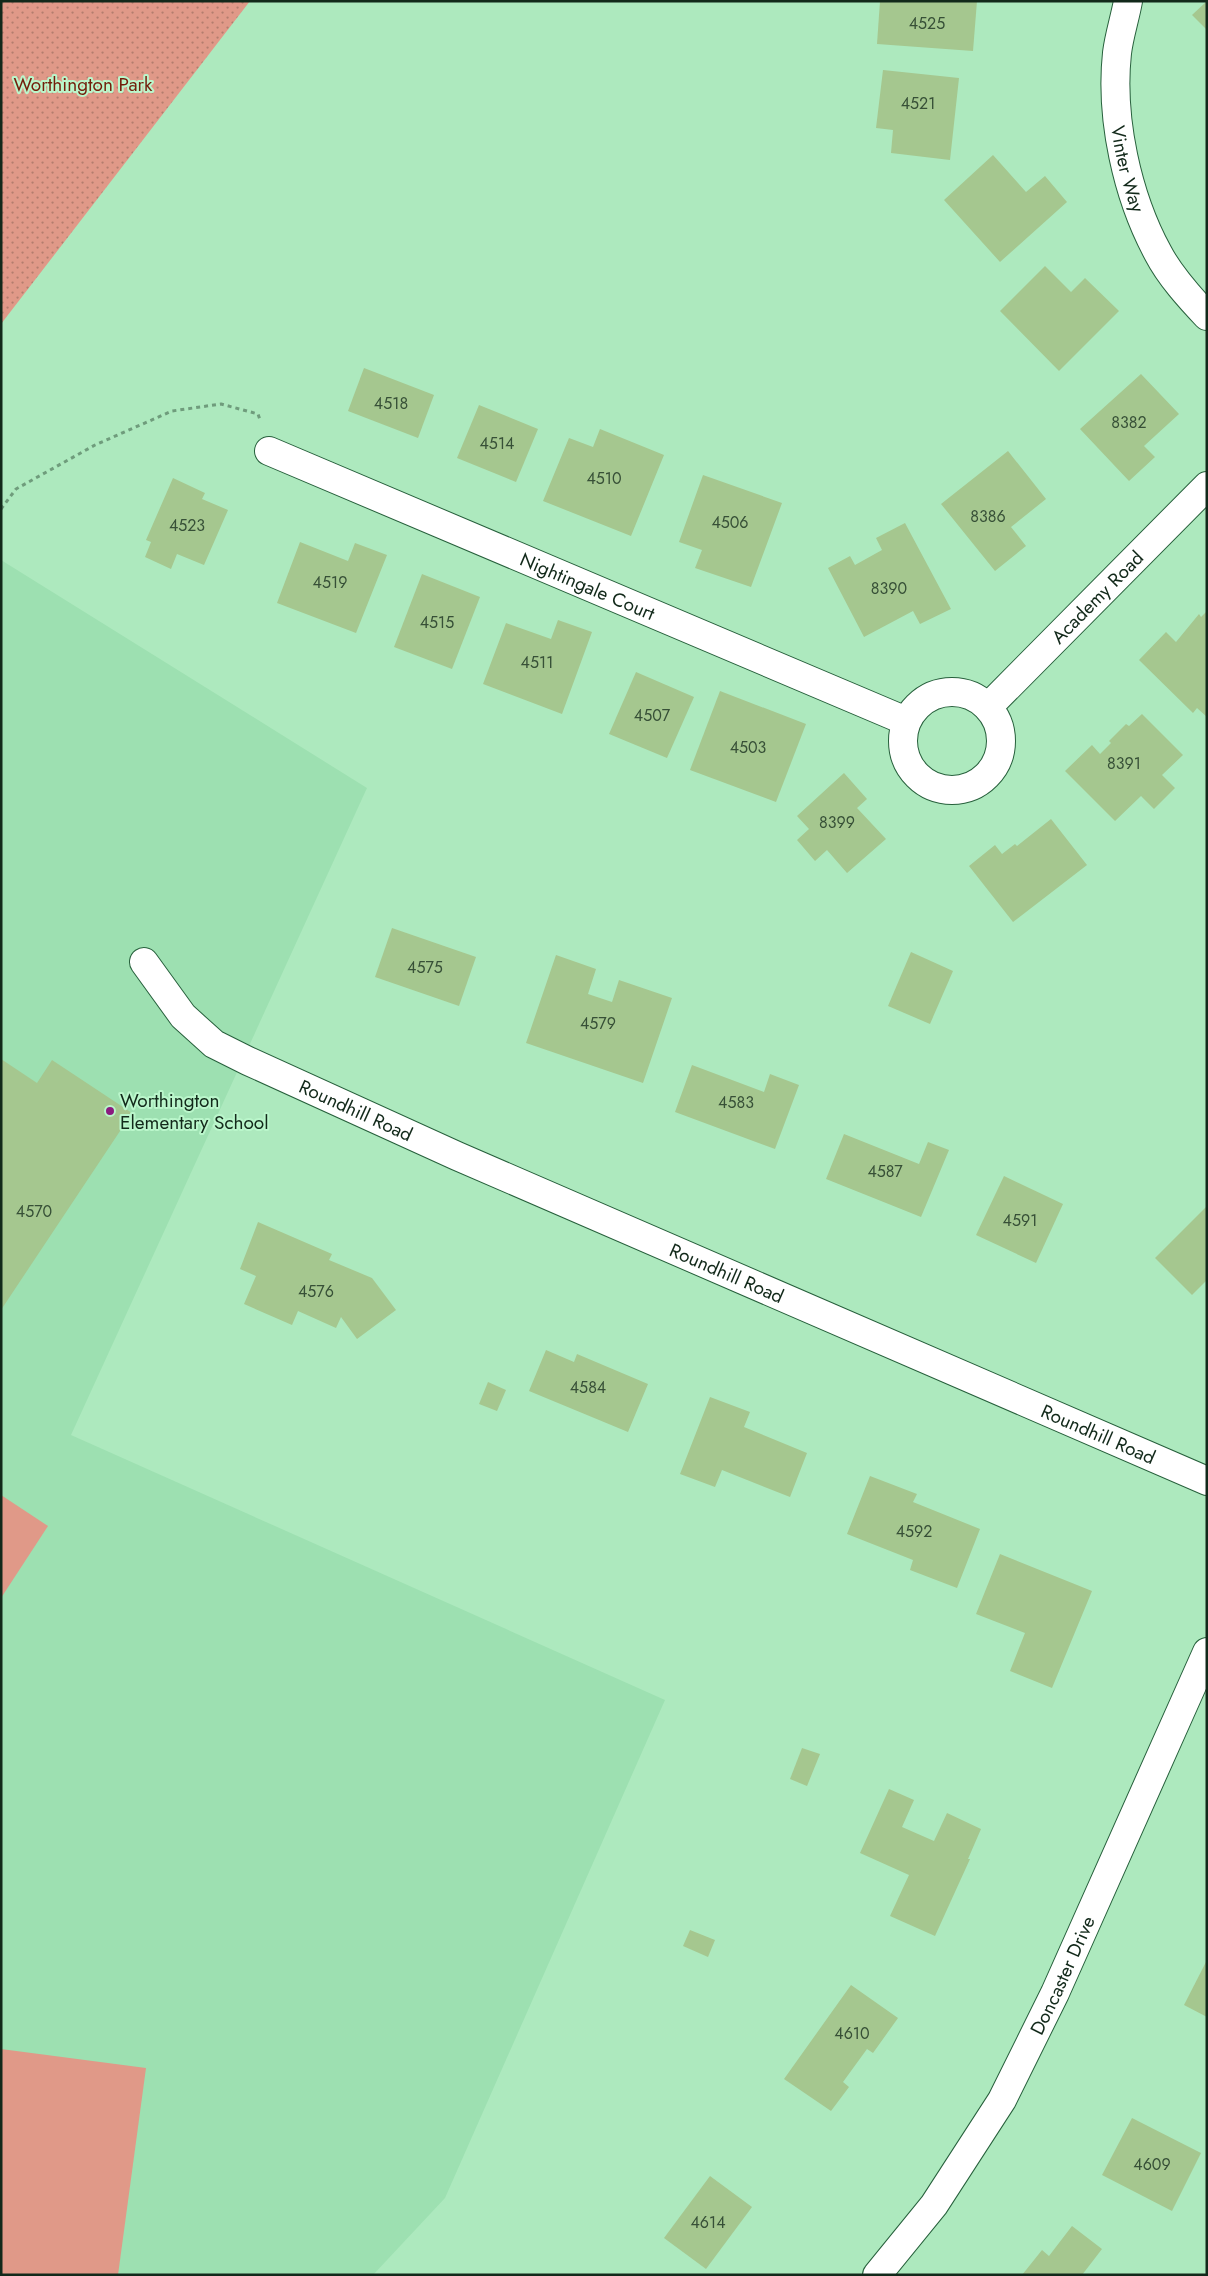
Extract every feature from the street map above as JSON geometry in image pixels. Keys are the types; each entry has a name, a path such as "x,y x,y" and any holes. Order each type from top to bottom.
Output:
{"street":[{"name":"Vinter Way","path":"1128,1 1117,54 1117,103 1123,154 1138,210 1158,254 1182,289 1207,316"},
{"name":"Nightingale Court","path":"269,452 906,721"},
{"name":"Academy Road","path":"988,707 1207,486"},
{"path":"941,692 959,692 975,697 988,707 999,726 1001,745 997,762 986,776 975,784 958,790 940,789 921,780 910,767 902,743 906,721 919,703 941,692"},
{"name":"Roundhill Road","path":"144,962 183,1016 214,1044 248,1061 485,1168 1207,1481"},
{"name":"Doncaster Drive","path":"877,2275 934,2205 1002,2100 1055,1993 1207,1652"}],"path":[{"path":"1,509 16,489 95,445 172,411 222,404 258,414 269,452"}],"shaded area":[{"name":"Worthington Elementary School","path":"1,560 367,788 71,1435 665,1700 445,2198 373,2275 1,2275"}],"green space":[{"name":"Worthington Park","path":"1,1 250,1 1,324"},
{"path":"1,1495 48,1526 1,1598"},
{"path":"1,2049 146,2068 118,2275 1,2275"}],"building":[{"path":"880,1 977,1 973,51 877,44"},
{"path":"1207,1 1207,30 1192,15"},
{"path":"883,70 959,78 950,160 891,153 893,130 876,128"},
{"path":"993,155 1026,192 1045,176 1067,202 1000,262 944,200"},
{"path":"1045,266 1071,292 1085,278 1119,311 1059,371 1000,311"},
{"path":"364,368 434,395 418,438 348,411"},
{"path":"1141,374 1179,414 1144,446 1155,457 1129,481 1080,429"},
{"path":"479,405 538,429 516,482 457,458"},
{"path":"600,429 664,455 631,536 543,501 569,438 593,447"},
{"path":"1008,451 1046,499 1011,527 1026,546 995,571 941,504"},
{"path":"703,475 782,503 751,587 695,568 702,550 679,542"},
{"path":"173,478 205,493 202,499 228,510 204,565 177,554 171,569 145,557 151,542 146,540"},
{"path":"905,523 951,609 920,624 913,611 864,637 828,568 850,556 855,565 882,550 876,538"},
{"path":"300,542 348,561 355,543 387,555 356,633 277,603"},
{"path":"422,574 480,597 452,669 394,647"},
{"path":"1207,611 1207,717 1197,708 1193,713 1139,660 1166,632 1176,642 1199,614 1201,617"},
{"path":"558,620 592,632 562,714 483,684 506,623 551,639"},
{"path":"636,672 694,697 667,758 609,734"},
{"path":"720,691 806,724 776,802 690,770"},
{"path":"1142,714 1183,755 1162,775 1175,788 1154,809 1141,796 1115,821 1065,771 1092,745 1100,754 1111,743 1109,741 1126,724 1129,726"},
{"path":"844,773 867,799 857,808 886,839 847,873 827,850 815,861 797,840 809,829 797,816"},
{"path":"1051,819 1087,865 1013,922 969,866 995,845 1002,854 1015,844 1017,846"},
{"path":"392,928 476,957 459,1006 375,977"},
{"path":"911,952 953,971 930,1024 888,1006"},
{"path":"556,955 596,969 588,994 612,1002 619,980 672,998 643,1083 526,1043"},
{"path":"1,1059 37,1083 52,1060 132,1113 1,1310"},
{"path":"692,1065 764,1092 770,1074 799,1085 775,1149 675,1112"},
{"path":"844,1134 919,1164 928,1142 949,1150 921,1217 826,1179"},
{"path":"1004,1176 1063,1204 1036,1263 976,1235"},
{"path":"1207,1206 1207,1280 1192,1295 1155,1258"},
{"path":"258,1222 332,1254 329,1260 372,1278 396,1310 357,1339 341,1317 336,1328 298,1311 292,1325 244,1304 256,1276 240,1269"},
{"path":"546,1350 574,1362 577,1354 648,1384 628,1432 529,1391"},
{"path":"488,1382 506,1390 497,1411 479,1404"},
{"path":"710,1397 750,1412 744,1427 807,1453 790,1497 722,1470 715,1487 680,1474"},
{"path":"870,1476 917,1494 913,1502 980,1529 957,1588 910,1570 913,1560 847,1534"},
{"path":"1000,1554 1092,1591 1052,1688 1010,1671 1025,1633 976,1614"},
{"path":"802,1748 820,1754 807,1786 790,1779"},
{"path":"889,1789 914,1800 902,1827 934,1841 947,1813 981,1829 968,1859 970,1859 935,1936 890,1916 909,1875 860,1853"},
{"path":"690,1930 715,1940 708,1957 683,1946"},
{"path":"1207,1960 1207,2017 1184,2005"},
{"path":"851,1985 898,2018 873,2053 867,2049 843,2082 849,2087 831,2111 784,2079"},
{"path":"1132,2118 1201,2153 1172,2211 1102,2175"},
{"path":"710,2176 752,2207 706,2269 664,2238"},
{"path":"1072,2226 1102,2249 1082,2275 1022,2275 1042,2250 1049,2256"}],"place":[{"name":"Worthington Elementary School","path":"110,1111"}]}
